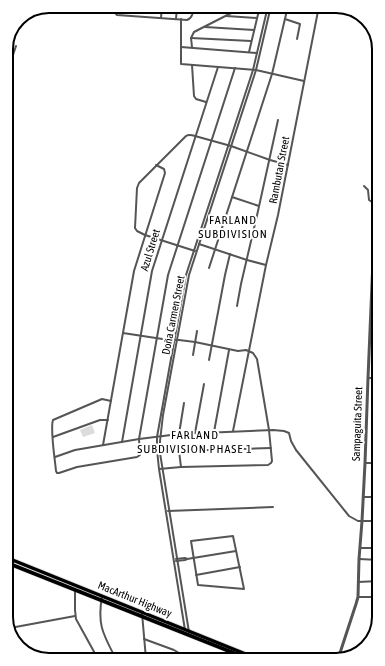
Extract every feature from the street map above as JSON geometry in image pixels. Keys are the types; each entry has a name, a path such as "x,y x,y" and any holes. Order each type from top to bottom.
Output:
{"highway":[{"name":"MacArthur Highway","path":"13,560 110,602 239,653"},
{"name":"MacArthur Highway","path":"13,565 75,590 102,598"}],"street":[{"path":"115,13 117,15 187,20 190,19 192,13"},
{"path":"161,13 161,18"},
{"path":"176,13 176,19"},
{"path":"192,48 191,38 194,32 232,13"},
{"path":"249,52 258,13"},
{"name":"Doña Carmen Street","path":"187,632 160,449 166,396 189,269 227,146 254,70 267,13"},
{"name":"Doña Carmen Street","path":"195,251 199,244 231,146 254,70 267,13"},
{"path":"209,268 272,74 286,13"},
{"name":"Rambutan Street","path":"233,431 318,13"},
{"path":"226,16 257,18"},
{"path":"181,19 181,64 254,70 304,81"},
{"path":"285,19 300,24 297,39"},
{"path":"205,26 254,30"},
{"path":"191,38 251,41"},
{"path":"13,55 16,46"},
{"path":"181,47 257,53"},
{"path":"192,65 194,96 196,99 206,102"},
{"name":"Azul Street","path":"122,442 152,272 161,240 218,67"},
{"path":"111,401 102,400 54,419 52,422 57,473 77,467 137,457 140,453 139,439 168,275 236,68"},
{"path":"237,306 278,120"},
{"path":"195,251 145,235 138,232 135,228 138,186 156,165 188,134 231,146 288,165"},
{"path":"103,445 134,271 165,173 164,169 156,165"},
{"path":"364,186 368,190 369,200 372,203"},
{"path":"232,197 260,206"},
{"path":"199,244 266,265"},
{"path":"209,360 230,254"},
{"name":"Sampaguita Street","path":"340,653 358,597 372,282"},
{"path":"193,355 197,331"},
{"path":"123,333 195,342 229,350 246,350 253,353 257,359 269,430 271,463 159,469"},
{"path":"214,432 229,350"},
{"path":"195,433 204,384"},
{"name":"Doña Carmen Street","path":"166,396 157,436 157,450 166,511 176,560"},
{"path":"179,434 184,403"},
{"path":"53,437 100,420 108,420"},
{"path":"55,457 70,451 157,436 233,431 284,431 289,433 290,441 296,450 347,514 355,520 372,521"},
{"path":"181,467 179,451 271,448"},
{"path":"365,463 372,463"},
{"path":"363,497 372,497"},
{"path":"166,511 273,507"},
{"path":"233,536 244,589 198,585 194,558 191,541 233,536"},
{"path":"360,548 372,548"},
{"path":"176,560 236,551"},
{"path":"359,559 372,560"},
{"path":"196,574 240,568"},
{"path":"358,582 372,582"},
{"path":"75,590 75,616 95,653"},
{"path":"358,597 372,597"},
{"path":"102,598 100,613 102,631 113,653"},
{"path":"142,615 145,653"},
{"path":"15,627 75,616"},
{"path":"144,639 179,653"}],"shaded area":[{"path":"92,425 95,433 83,437 80,430"}],"district":[{"name":"FARLAND SUBDIVISION","path":"233,227"},
{"name":"FARLAND SUBDIVISION PHASE 1","path":"195,442"}]}
